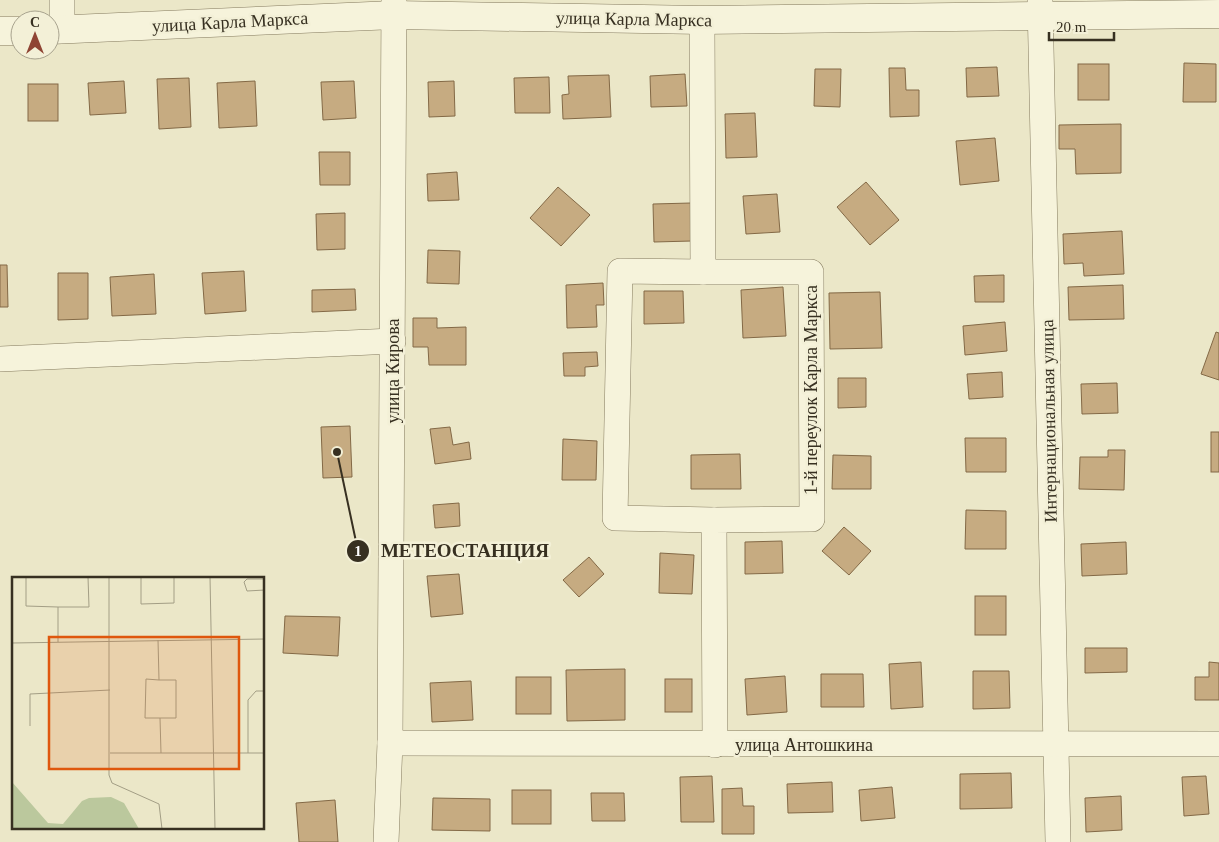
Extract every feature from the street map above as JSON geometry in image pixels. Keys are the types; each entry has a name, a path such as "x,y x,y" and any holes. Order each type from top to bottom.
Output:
{"street":[{"name":"улица Карла Маркса","path":"60,30 394,7 702,20 1040,8 1219,14"},
{"name":"улица Кирова","path":"386,842 390,743 394,7"},
{"name":"Интернациональная улица","path":"1040,8 1058,842"},
{"path":"702,20 703,272"},
{"name":"1-й переулок Карла Маркса","path":"620,270 703,272 811,272 812,519 615,518 620,270"},
{"path":"0,359 393,341"},
{"path":"714,520 715,745"},
{"name":"улица Антошкина","path":"390,743 715,745 1219,744"}],"building":[{"path":"1184,63 1216,64 1216,102 1183,102"},
{"path":"1078,64 1109,64 1109,100 1078,100"},
{"path":"997,67 999,96 967,97 966,68"},
{"path":"889,68 905,68 906,90 919,90 919,116 890,117"},
{"path":"815,69 841,69 840,107 814,106"},
{"path":"685,74 687,106 651,107 650,76"},
{"path":"609,75 611,117 563,119 562,95 569,94 568,76"},
{"path":"549,77 550,113 515,113 514,78"},
{"path":"189,78 191,127 159,129 157,79"},
{"path":"124,81 126,113 90,115 88,83"},
{"path":"255,81 257,126 219,128 217,83"},
{"path":"354,81 356,118 323,120 321,82"},
{"path":"454,81 455,116 429,117 428,82"},
{"path":"28,84 58,84 58,121 28,121"},
{"path":"755,113 757,157 726,158 725,114"},
{"path":"1121,124 1121,173 1076,174 1075,149 1059,149 1059,125"},
{"path":"995,138 999,181 960,185 956,141"},
{"path":"319,152 350,152 350,185 320,185"},
{"path":"457,172 459,200 428,201 427,174"},
{"path":"866,182 899,220 870,245 837,207"},
{"path":"558,187 590,215 561,246 530,218"},
{"path":"777,194 780,232 746,234 743,196"},
{"path":"691,203 692,241 654,242 653,204"},
{"path":"345,213 345,249 317,250 316,214"},
{"path":"1122,231 1124,274 1084,276 1083,263 1064,264 1063,234"},
{"path":"428,250 460,251 459,284 427,283"},
{"path":"0,265 7,265 8,307 0,307"},
{"path":"244,271 246,311 205,314 202,273"},
{"path":"58,273 88,273 88,319 58,320"},
{"path":"154,274 156,314 112,316 110,277"},
{"path":"1004,275 1004,302 975,302 974,276"},
{"path":"603,283 604,305 596,305 597,327 567,328 566,285"},
{"path":"1123,285 1124,319 1069,320 1068,287"},
{"path":"783,287 786,336 743,338 741,290"},
{"path":"355,289 356,310 312,312 312,290"},
{"path":"644,291 683,291 684,323 644,324"},
{"path":"880,292 882,348 830,349 829,293"},
{"path":"413,318 437,318 437,328 466,327 466,365 429,365 428,347 413,347"},
{"path":"1005,322 1007,351 965,355 963,326"},
{"path":"1216,332 1219,333 1219,380 1201,374"},
{"path":"597,352 598,366 585,367 585,376 564,376 563,353"},
{"path":"1002,372 1003,397 969,399 967,374"},
{"path":"838,378 866,378 866,407 838,408"},
{"path":"1117,383 1118,413 1082,414 1081,384"},
{"path":"350,426 352,477 323,478 321,427"},
{"path":"450,427 453,445 469,442 471,459 435,464 430,429"},
{"path":"1211,432 1219,432 1219,472 1211,472"},
{"path":"965,438 1006,438 1006,472 966,472"},
{"path":"563,439 597,441 596,480 562,480"},
{"path":"1108,450 1125,450 1124,490 1079,489 1080,457 1108,457"},
{"path":"740,454 741,489 691,489 691,455"},
{"path":"833,455 871,456 871,489 832,489"},
{"path":"459,503 460,526 435,528 433,505"},
{"path":"966,510 1006,511 1006,549 965,549"},
{"path":"844,527 871,551 849,575 822,551"},
{"path":"782,541 783,573 745,574 745,542"},
{"path":"1126,542 1127,574 1082,576 1081,544"},
{"path":"660,553 694,555 692,594 659,593"},
{"path":"589,557 604,574 579,597 563,580"},
{"path":"459,574 463,614 431,617 427,576"},
{"path":"975,596 1006,596 1006,635 975,635"},
{"path":"285,616 340,617 338,656 283,653"},
{"path":"1085,648 1127,648 1127,672 1085,673"},
{"path":"921,662 923,707 891,709 889,664"},
{"path":"1209,662 1219,663 1219,700 1195,700 1195,677 1209,677"},
{"path":"625,669 625,720 567,721 566,670"},
{"path":"973,671 1009,671 1010,708 973,709"},
{"path":"821,674 863,674 864,707 821,707"},
{"path":"785,676 787,712 747,715 745,679"},
{"path":"516,677 551,677 551,714 516,714"},
{"path":"665,679 692,679 692,712 665,712"},
{"path":"471,681 473,720 432,722 430,683"},
{"path":"1011,773 1012,808 960,809 960,774"},
{"path":"712,776 714,822 681,822 680,777"},
{"path":"1206,776 1209,814 1184,816 1182,777"},
{"path":"832,782 833,812 788,813 787,784"},
{"path":"892,787 895,818 861,821 859,790"},
{"path":"742,788 743,806 754,806 754,834 722,834 722,789"},
{"path":"512,790 551,790 551,824 512,824"},
{"path":"591,793 624,793 625,821 592,821"},
{"path":"1121,796 1122,830 1086,832 1085,798"},
{"path":"433,798 490,799 490,831 432,830"},
{"path":"335,800 338,842 299,842 296,803"}],"place":[{"name":"МЕТЕОСТАНЦИЯ","path":"337,452"}]}
